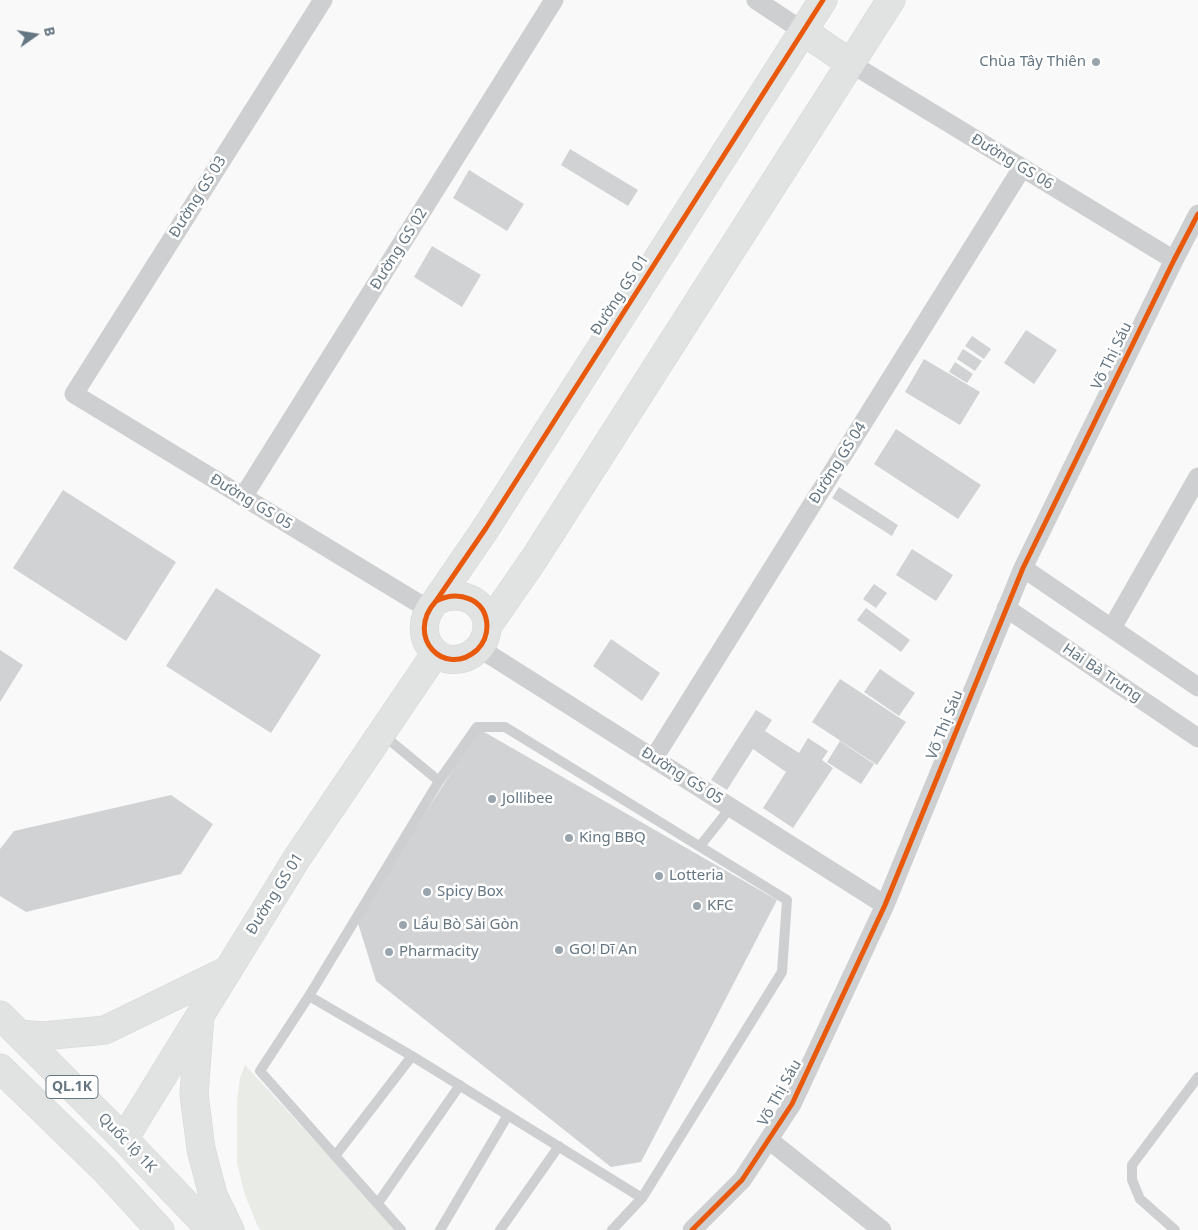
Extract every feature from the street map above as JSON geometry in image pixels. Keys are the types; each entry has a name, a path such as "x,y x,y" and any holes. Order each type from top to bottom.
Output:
{"street":[{"name":"Đường GS 03","path":"74,394 323,0"},
{"name":"Đường GS 02","path":"243,497 554,0"},
{"path":"756,0 850,63"},
{"name":"Đường GS 01","path":"104,1170 297,858 435,654 425,636 423,625 432,605 486,528 823,0"},
{"path":"435,654 449,659 460,659 470,656 891,0"},
{"name":"Đường GS 06","path":"850,63 1174,260"},
{"name":"Đường GS 04","path":"654,758 1022,168"},
{"name":"Võ Thị Sáu","path":"692,1230 742,1180 792,1104 885,905 1022,568 1198,214"},
{"name":"Đường GS 05","path":"74,394 243,497 432,605"},
{"path":"1112,628 1198,477"},
{"path":"1022,568 1198,687"},
{"path":"432,605 444,597 455,595 473,600 485,616 483,637"},
{"name":"Hai Bà Trưng","path":"1006,608 1198,738"},
{"name":"Đường GS 05","path":"483,637 654,758 885,905"},
{"path":"20,1034 44,1036 105,1030 228,970"},
{"name":"Quốc lộ 1K","path":"0,1015 124,1139 211,1230"},
{"path":"200,1016 194,1094 201,1149 214,1195 230,1230"},
{"name":"QL.1K","path":"0,1068 104,1170 160,1230"},
{"path":"768,1140 882,1230"}],"lane":[{"path":"402,1230 260,1071 309,996 439,781 477,726 505,727 787,900 782,972 642,1198 612,1230"},
{"path":"381,733 439,781"},
{"path":"700,846 732,808"},
{"path":"309,996 460,1085 642,1198"},
{"path":"335,1156 412,1056"},
{"path":"1175,1230 1140,1199 1132,1180 1132,1165 1198,1077"},
{"path":"378,1203 460,1085"},
{"path":"440,1230 508,1115"},
{"path":"500,1230 559,1146"}],"shaded area":[{"path":"245,1065 398,1230 261,1230 258,1227 245,1195 237,1163 237,1101 240,1078"}],"building":[{"path":"570,149 638,190 628,206 561,165"},
{"path":"469,170 524,204 507,231 453,198"},
{"path":"432,246 481,275 462,307 414,277"},
{"path":"1026,330 1057,350 1034,384 1004,363"},
{"path":"972,336 991,349 984,359 965,346"},
{"path":"963,349 982,361 975,371 957,359"},
{"path":"924,359 980,392 960,425 905,392"},
{"path":"955,362 973,374 967,383 949,372"},
{"path":"896,429 981,485 958,519 874,464"},
{"path":"839,487 898,525 892,536 832,498"},
{"path":"63,490 176,562 126,641 13,568"},
{"path":"912,549 953,575 936,601 896,575"},
{"path":"874,584 887,593 876,608 863,599"},
{"path":"216,588 321,655 271,733 166,666"},
{"path":"866,608 910,640 901,652 857,620"},
{"path":"611,639 660,673 642,701 593,666"},
{"path":"0,650 23,665 0,702"},
{"path":"880,669 915,693 899,716 864,692"},
{"path":"840,679 906,722 877,765 812,722"},
{"path":"756,710 772,720 765,731 799,753 808,738 828,751 822,760 833,768 793,828 763,808 786,772 753,749 727,790 711,780"},
{"name":"GO! Dĩ An","path":"479,729 777,900 641,1162 611,1167 376,981 357,920"},
{"path":"840,741 874,764 861,784 827,762"},
{"path":"171,795 213,824 181,874 26,912 0,896 0,849 14,831"}],"cycle path":[{"path":"436,601 453,596 462,597 476,603 482,609 487,629 484,639 477,650 464,658 452,660 432,650 426,640 424,628 427,614 486,528 823,0"},
{"path":"692,1230 742,1180 792,1104 885,905 1023,568 1198,214"}],"place":[{"name":"Chùa Tây Thiên","path":"1096,62"},
{"name":"Jollibee","path":"492,799"},
{"name":"King BBQ","path":"569,838"},
{"name":"Lotteria","path":"659,876"},
{"name":"Spicy Box","path":"427,892"},
{"name":"KFC","path":"697,906"},
{"name":"Lẩu Bò Sài Gòn","path":"403,925"},
{"name":"GO! Dĩ An","path":"559,950"},
{"name":"Pharmacity","path":"389,952"}]}
